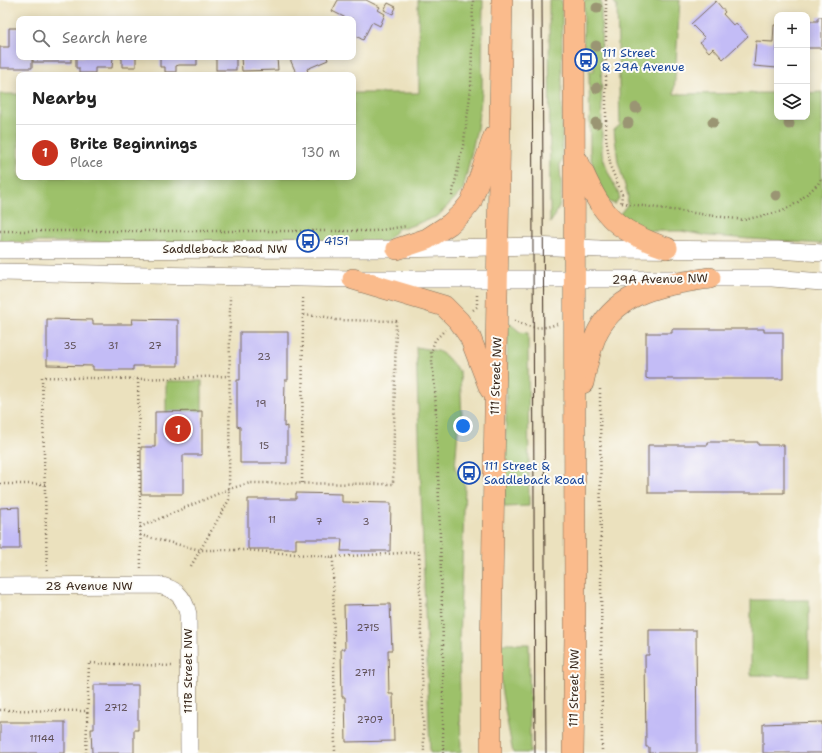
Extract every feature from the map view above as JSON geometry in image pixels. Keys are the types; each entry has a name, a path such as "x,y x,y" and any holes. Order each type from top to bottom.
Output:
{"main road":[{"name":"111 Street NW","path":"490,753 502,0"},
{"name":"111 Street NW","path":"574,0 574,753"},
{"path":"396,249 427,239 450,224 471,202 500,119"},
{"path":"574,152 593,196 613,220 636,237 667,248"},
{"path":"574,417 591,348 598,330 612,313 628,300 652,289 674,283 710,278"},
{"path":"353,279 444,306 465,317 470,337 479,356 495,403"}],"street":[{"path":"498,247 575,246 600,249 667,248 778,250 822,253"},
{"name":"Saddleback Road NW","path":"0,250 396,249 498,247"},
{"path":"0,272 353,279 498,279"},
{"name":"29A Avenue NW","path":"498,279 575,280 772,278 822,282"},
{"name":"28 Avenue NW","path":"0,586 157,585 169,587 177,592"},
{"name":"111B Street NW","path":"177,592 184,602 188,614 189,753"}],"path":[{"path":"462,213 450,204 464,141 470,88 473,0"},
{"path":"606,0 606,138 611,168 622,194 622,203 744,220 783,211 798,202 818,184 822,177"},
{"path":"0,231 375,231 409,225"},
{"path":"191,566 229,500 230,296"},
{"path":"302,483 303,298"},
{"path":"140,527 229,489 250,483 394,484 396,320 336,320 327,317 303,315"},
{"path":"443,753 443,644 440,533 435,388 431,352 439,334 465,317 509,317 524,326 534,327 552,326 574,318"},
{"path":"47,570 46,484 42,377 138,379 229,376"},
{"path":"138,379 141,570"},
{"path":"600,384 602,753"},
{"path":"0,484 46,484"},
{"path":"140,535 200,550 244,550 333,557 419,552 424,753"},
{"path":"333,557 335,753"},
{"path":"86,753 89,663 172,666"},
{"path":"0,710 87,711"}],"green space":[{"path":"418,0 483,0 482,93 477,128 463,190 438,216 405,228 399,228 385,242 0,242 0,94 16,94 16,180 356,180 356,93 419,93"},
{"path":"549,0 562,0 561,200 559,207 550,223"},
{"path":"584,0 601,0 602,154 608,172 619,194 619,198 615,204 609,202 596,179 590,154 589,71 594,71 594,61 583,61"},
{"path":"613,0 680,0 674,94 774,93 774,120 810,120 810,93 822,92 822,244 709,236 681,231 643,231 619,215 627,205 628,196 618,162 614,130 620,125 617,7"},
{"path":"508,322 520,332 528,333 529,506 504,507"},
{"path":"416,347 438,351 446,356 460,372 462,419 458,429 455,468 465,486 459,640 461,753 430,753"},
{"path":"166,381 202,381 202,411 166,412"},
{"path":"751,600 809,600 809,676 751,675"},
{"path":"501,644 529,644 530,753 513,753 501,688"}],"building":[{"path":"338,0 366,0 380,7 378,10 385,14 380,26 372,22 363,40 356,36 356,16 342,16 332,11"},
{"path":"716,1 725,12 723,14 733,25 736,23 748,36 723,59 713,48 709,52 700,42 705,38 691,24"},
{"path":"388,3 396,7 393,14 384,10"},
{"path":"818,17 822,17 822,48 810,48 810,21 818,21"},
{"path":"774,25 774,68 754,66 756,41 773,42"},
{"path":"9,28 16,28 16,60 32,60 32,68 0,68 0,47 9,47"},
{"path":"33,60 71,60 71,62 33,62"},
{"path":"76,60 113,60 112,68 95,68 95,72 79,72 79,68 76,68"},
{"path":"122,60 136,60 136,67 122,67"},
{"path":"160,60 197,60 197,65 176,66 176,72 165,72 165,67 160,67"},
{"path":"216,60 236,60 236,70 216,70"},
{"path":"241,60 277,60 278,70 242,71"},
{"path":"290,60 328,60 307,69 308,72 296,72"},
{"path":"47,319 93,320 93,324 133,324 132,319 178,320 178,366 133,366 133,370 93,370 93,366 47,365"},
{"path":"672,329 764,329 764,332 783,332 783,379 646,378 646,333 672,333"},
{"path":"240,332 288,332 288,380 285,380 284,427 287,426 287,463 240,463 240,427 237,426 237,380 240,380"},
{"path":"202,411 202,455 183,455 183,494 141,494 141,447 155,447 155,412"},
{"path":"708,442 758,442 758,445 784,445 784,493 648,493 648,445 708,445"},
{"path":"296,493 342,494 342,502 391,503 390,551 341,551 342,539 296,539 296,549 248,549 248,499 296,499"},
{"path":"19,507 20,549 0,549 0,508"},
{"path":"390,604 392,650 388,650 389,694 393,694 394,741 346,742 345,697 342,697 341,649 345,649 344,605"},
{"path":"649,630 696,630 697,753 649,753 649,747 646,747 645,655 649,655"},
{"path":"94,685 138,685 138,730 134,730 134,753 92,753 91,729 94,729"},
{"path":"0,722 65,722 65,753 0,753"},
{"path":"822,722 822,753 763,753 763,724"}],"tram line":[{"path":"532,0 535,753"},
{"path":"542,0 546,753"}],"place":[{"name":"111 Street & 29A Avenue","path":"586,60"},
{"name":"4151","path":"308,241"},
{"name":"Brite Beginnings","path":"178,429"},
{"name":"111 Street & Saddleback Road","path":"469,473"}]}
